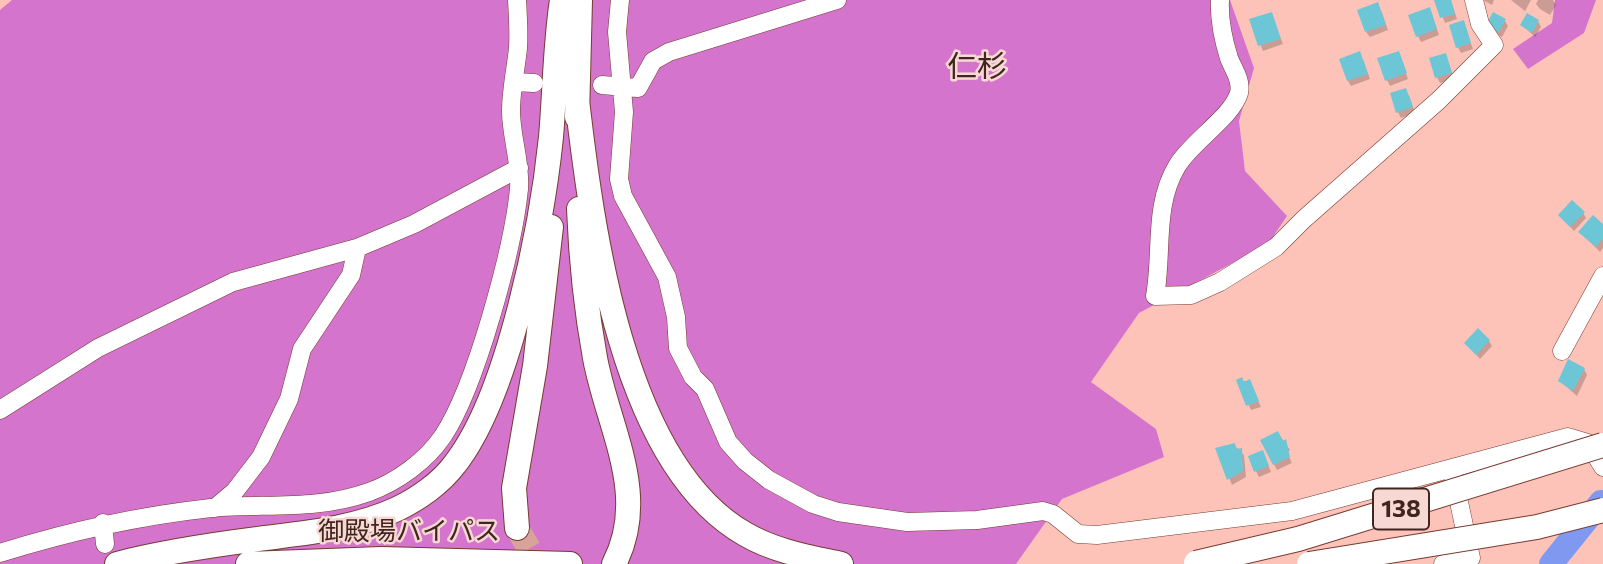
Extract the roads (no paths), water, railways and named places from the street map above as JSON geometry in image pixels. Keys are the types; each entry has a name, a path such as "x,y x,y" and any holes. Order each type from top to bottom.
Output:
{"highway":[{"path":"517,528 514,488 535,366 550,236 563,0"},
{"path":"111,554 317,531 359,522 397,509 431,488 454,466 473,438 490,400 534,244 548,159 563,0"},
{"path":"580,0 577,100 579,206 587,308 595,360 631,506 628,529 614,564"},
{"path":"577,100 591,208 614,309 641,397 676,467 694,493 745,534 775,548 841,564"},
{"name":"138","path":"1193,564 1298,540 1603,445"},
{"name":"138","path":"1309,564 1537,527 1603,510"},
{"name":"御殿場バイパス","path":"248,564 381,559 570,564"}],"street":[{"path":"0,553 103,523 215,508 271,508 347,498 388,484 427,455 454,416 474,365 509,239 519,190 519,168 512,131 518,44 517,0"},
{"path":"620,0 617,32 624,112 619,179 623,196 667,277 676,317 678,348 684,363 705,389 728,442 745,461 769,480 813,504 838,512 906,522 977,520 1043,511 1053,514 1078,534 1086,536 1292,511 1568,437 1588,443 1603,467"},
{"path":"602,85 638,88 653,61 669,52 837,0"},
{"path":"1220,0 1219,16 1230,58 1240,81 1238,94 1230,108 1178,164 1167,188 1160,219 1160,269 1155,296 1191,295 1220,282 1276,247 1439,100 1494,45 1480,24 1474,0"},
{"path":"514,82 534,83"},
{"path":"0,410 98,348 233,282 357,248 414,224 519,168"},
{"path":"215,508 235,491 261,457 289,399 302,349 351,275 357,248"},
{"path":"1562,351 1603,276"},
{"path":"1443,564 1471,558 1452,468"},
{"path":"103,523 111,554"}],"waterway":[{"path":"1551,564 1601,502"}],"tunnel":[{"path":"517,528 538,564"}],"district":[{"name":"仁杉","path":"977,67"}]}
